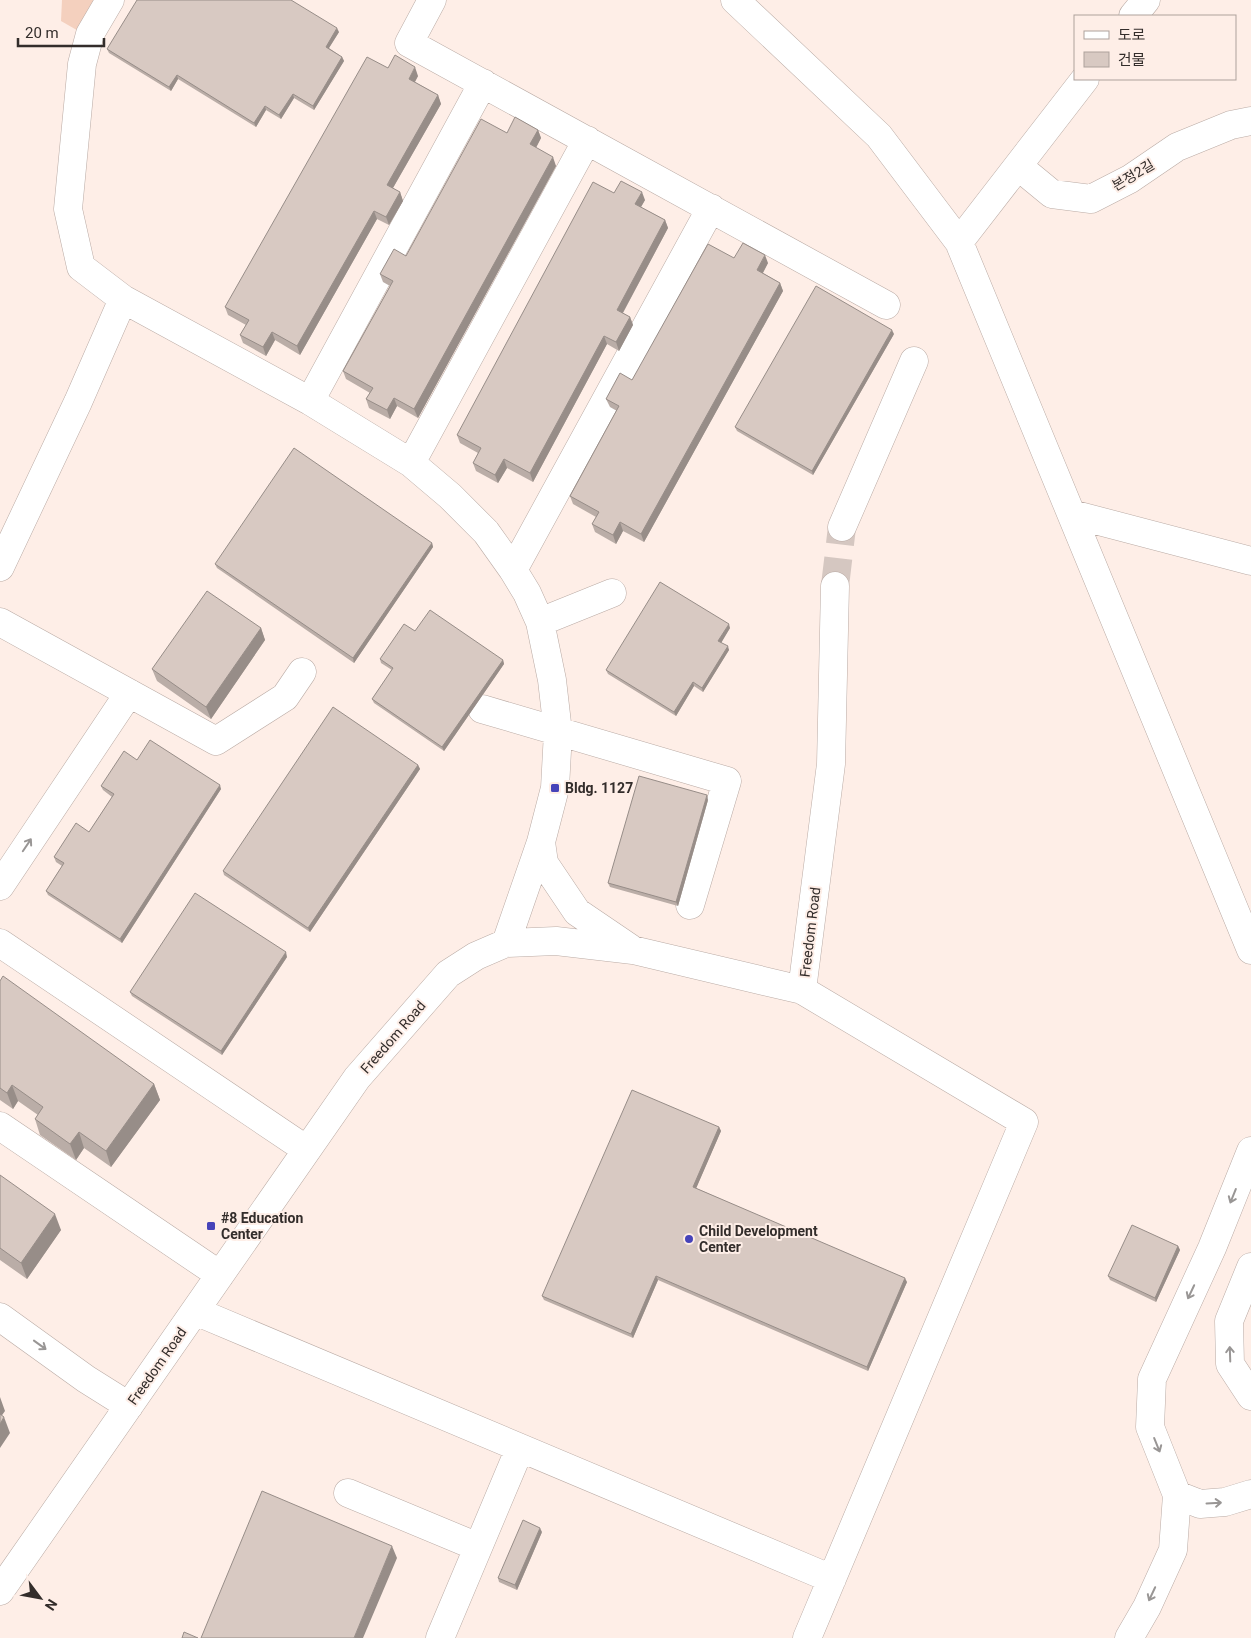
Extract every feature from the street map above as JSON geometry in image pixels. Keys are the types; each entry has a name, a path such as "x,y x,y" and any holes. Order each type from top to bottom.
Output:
{"street":[{"path":"110,0 90,34 82,64 68,209 80,267 123,299 310,401 411,462 450,496 486,532 513,570 540,622 552,680 558,732 555,788 541,842 506,943"},
{"path":"432,0 409,43 886,305"},
{"path":"735,0 879,136 959,242 1251,950"},
{"path":"1134,15 1146,0"},
{"path":"959,242 1084,80"},
{"path":"310,401 483,83"},
{"name":"본정2길","path":"1018,166 1052,194 1091,199 1130,179 1177,147 1231,125 1251,121"},
{"path":"411,462 587,140"},
{"path":"513,570 711,208"},
{"path":"0,567 78,402 123,299"},
{"path":"842,527 914,361"},
{"path":"1072,514 1251,561"},
{"name":"Freedom Road","path":"0,1591 357,1078 448,974 476,956 506,943 556,941 633,950 802,990 831,764 835,586"},
{"path":"540,622 612,593"},
{"path":"0,622 216,741 285,697 302,672"},
{"path":"0,886 129,693"},
{"path":"482,709 727,781 690,905"},
{"path":"541,842 544,863 577,912 633,950"},
{"path":"0,943 307,1150"},
{"path":"802,990 1024,1122 807,1638"},
{"path":"0,1126 220,1275"},
{"path":"1129,1638 1173,1550 1177,1495 1150,1428 1152,1379 1212,1248 1251,1150"},
{"path":"1251,1267 1229,1321 1230,1364 1251,1396"},
{"path":"195,1311 832,1579"},
{"path":"0,1317 86,1379 129,1406"},
{"path":"440,1638 520,1448"},
{"path":"348,1493 478,1547"},
{"path":"1177,1495 1200,1504 1225,1502 1251,1494"}],"shaded area":[{"path":"62,0 101,0 82,33 61,21"}],"building":[{"path":"137,0 291,0 337,28 326,47 342,57 313,106 293,94 279,115 265,106 254,123 177,75 169,87 107,49"},
{"path":"395,55 415,67 409,79 438,95 387,185 400,192 386,217 374,211 297,346 272,332 263,347 240,335 249,320 225,307 367,57 388,68"},
{"path":"515,117 538,130 530,144 553,157 414,409 394,398 387,410 366,399 373,388 343,371 393,281 380,274 394,249 406,256 481,119 507,133"},
{"path":"621,181 642,192 635,204 665,220 617,310 630,317 616,342 604,336 530,473 504,459 495,475 473,463 481,448 457,435 593,182 614,193"},
{"path":"743,243 765,255 757,270 780,283 641,534 620,522 613,535 592,524 599,512 570,496 619,406 606,399 620,373 632,380 708,244 734,258"},
{"path":"816,286 892,330 812,471 735,427"},
{"path":"294,448 432,543 353,658 215,564"},
{"path":"660,582 729,624 718,641 728,646 702,688 693,682 674,712 606,670"},
{"path":"207,591 261,628 206,707 152,669"},
{"path":"430,610 503,660 442,747 372,699 393,668 380,659 404,624 415,631"},
{"path":"333,707 418,765 308,928 223,871"},
{"path":"150,740 220,785 120,939 46,891 64,863 54,857 76,823 89,832 114,794 101,786 124,751 137,760"},
{"path":"639,776 707,795 676,902 608,883"},
{"path":"195,893 286,952 221,1051 130,992"},
{"path":"3,976 154,1084 106,1151 79,1132 70,1144 35,1119 43,1107 12,1085 7,1093 0,1088 0,981"},
{"name":"Child Development Center","path":"632,1090 719,1127 693,1187 905,1278 867,1367 656,1276 631,1334 542,1296"},
{"path":"0,1175 55,1214 21,1263 0,1248"},
{"path":"1132,1225 1178,1246 1155,1298 1108,1276"},
{"path":"0,1414 4,1417 0,1424"},
{"path":"262,1491 392,1546 354,1638 201,1638"},
{"path":"523,1520 540,1528 515,1585 498,1578"},
{"path":"184,1632 198,1638 182,1638"}],"tunnel":[{"path":"835,586 842,527"}],"place":[{"name":"Bldg. 1127","path":"555,788"},
{"name":"#8 Education Center","path":"211,1226"},
{"name":"Child Development Center","path":"689,1239"}]}
